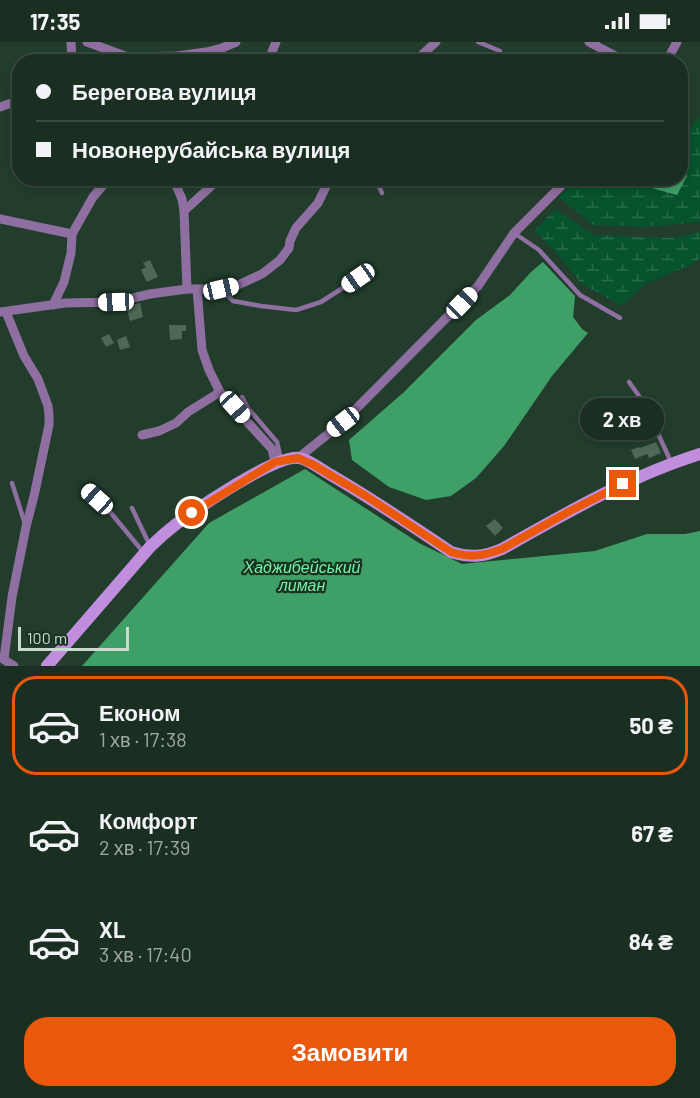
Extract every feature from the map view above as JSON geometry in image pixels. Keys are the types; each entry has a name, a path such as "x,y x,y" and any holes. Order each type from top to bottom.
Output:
{"street":[{"path":"87,42 120,54"},
{"path":"198,54 236,42"},
{"path":"423,54 436,42"},
{"path":"590,42 612,54"},
{"path":"53,305 64,282 71,253 72,234 102,186"},
{"path":"176,186 184,211 192,289 202,350 209,370 219,392 272,449 278,461"},
{"path":"184,211 211,186"},
{"path":"14,666 2,658 26,527 49,425 49,415 38,379 3,312 65,303 116,302 150,294 192,289 221,289 238,285 262,274 280,261 289,248 296,228 318,202 326,186"},
{"path":"47,666 148,550 173,527 278,461 298,458 343,422 470,295 495,263 514,233 562,186"},
{"path":"0,219 72,234"},
{"path":"142,435 159,431 176,423 188,412 219,392"},
{"path":"298,458 366,496 451,552 465,556 490,554 502,549 640,476 700,454"}],"lane":[{"path":"478,42 500,51"},
{"path":"378,186 382,194"},
{"path":"514,233 540,250 580,295 620,318"},
{"path":"221,289 233,301 296,310 321,302 358,278"},
{"path":"629,382 644,403 671,463"},
{"path":"242,397 248,408 277,441 278,461"},
{"path":"12,483 26,527"},
{"path":"87,491 148,550"},
{"path":"132,508 148,550"}],"green space":[{"path":"700,117 700,222 647,227 593,225 559,197 571,186 688,186 688,130"},
{"path":"555,209 594,235 674,238 700,232 700,258 695,263 647,283 621,306 581,283 553,249 534,231"}],"water":[{"path":"650,186 682,186 677,195"},
{"path":"543,262 575,296 573,317 588,333 552,376 504,446 476,478 451,496 426,500 389,487 352,460 349,440 404,392 476,320 510,295"},
{"name":"Хаджибейський лиман","path":"305,469 419,543 462,564 595,551 647,534 685,534 700,531 700,666 82,666 209,523"}],"building":[{"path":"150,260 158,277 147,282 141,270 146,267 143,263"},
{"path":"140,303 143,317 130,321 126,306"},
{"path":"169,325 186,325 186,331 182,331 182,339 170,340"},
{"path":"109,334 114,343 106,347 101,338"},
{"path":"126,336 130,347 120,350 117,340"},
{"path":"656,442 661,453 649,458 647,454 635,459 631,450"},
{"path":"495,519 503,528 495,536 486,526"}],"route":[{"path":"192,513 275,462 298,458 366,496 451,552 465,556 479,556 502,549 623,484"}]}
